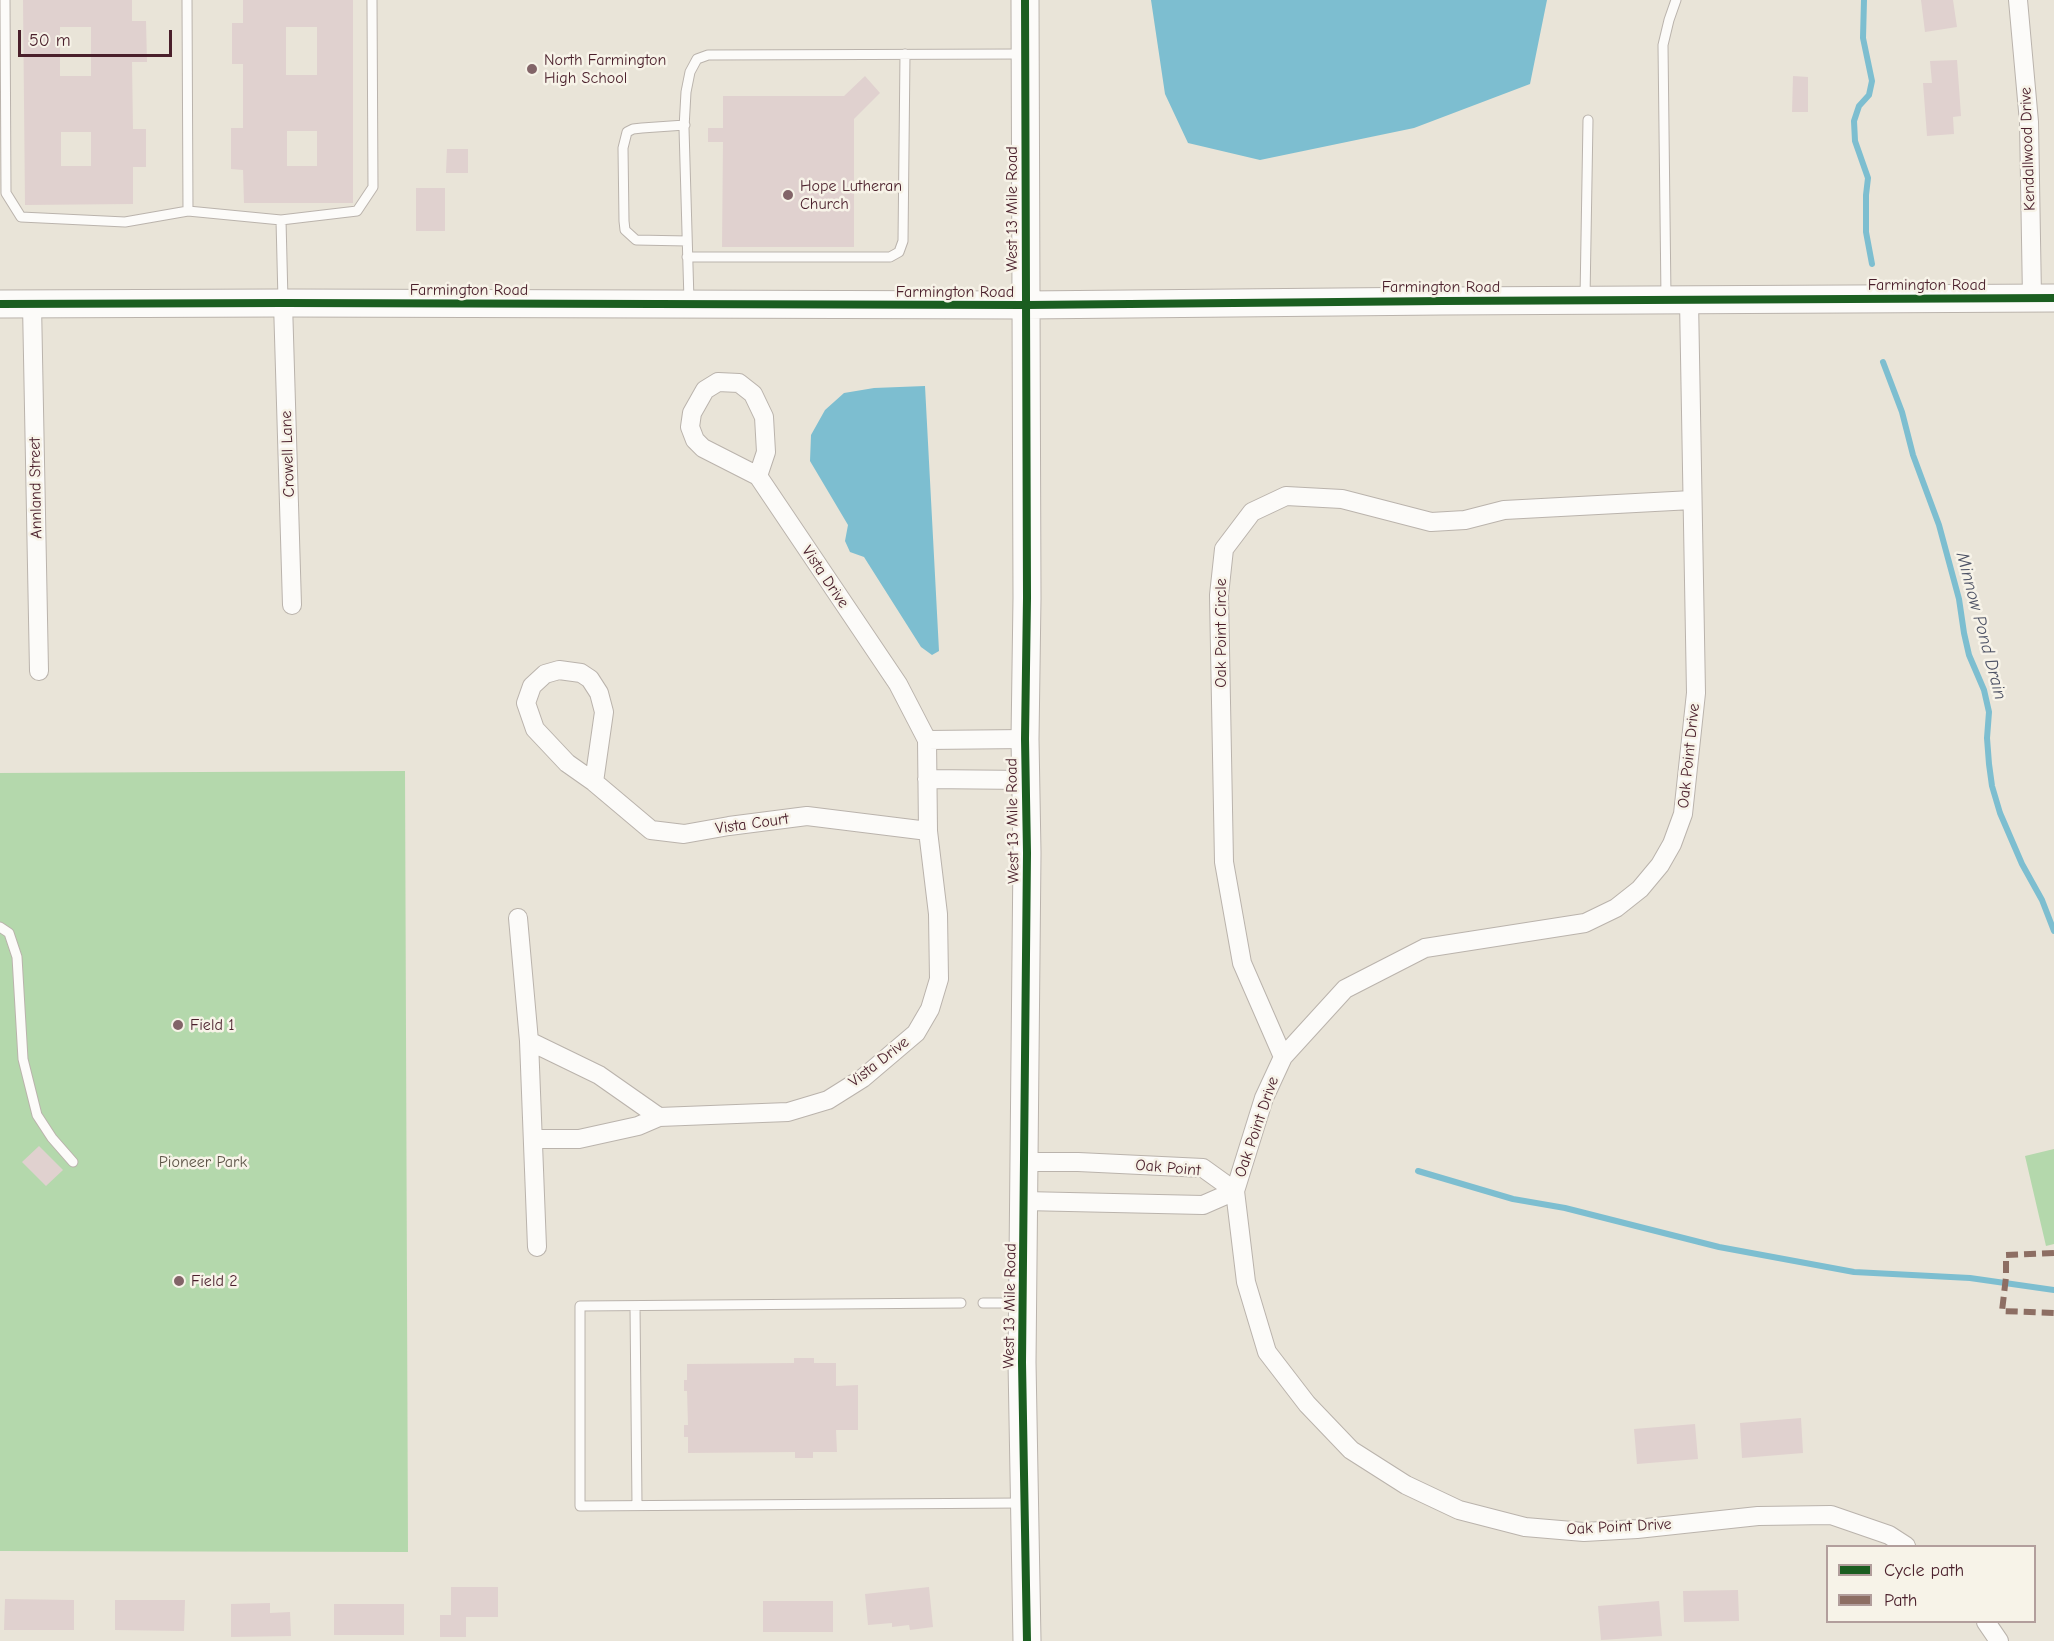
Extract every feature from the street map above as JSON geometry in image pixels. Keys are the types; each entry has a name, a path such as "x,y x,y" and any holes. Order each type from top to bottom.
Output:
{"street":[{"name":"West 13 Mile Road","path":"1025,0 1027,853 1023,1303 1027,1641"},
{"name":"Kendallwood Drive","path":"2018,0 2043,298"},
{"name":"Farmington Road","path":"0,304 1026,305 2043,298"},
{"name":"Oak Point Drive","path":"1677,300 1692,500 1696,693 1683,814 1672,844 1660,865 1640,889 1616,908 1585,923 1425,948 1345,989 1283,1057 1264,1098 1235,1191 1246,1282 1267,1352 1307,1404 1351,1450 1406,1485 1459,1510 1525,1527 1584,1532 1638,1529 1758,1516 1832,1515 1889,1535 1904,1545"},
{"name":"Crowell Lane","path":"283,303 292,605"},
{"name":"Annland Street","path":"32,304 39,672"},
{"name":"Vista Drive","path":"533,1139 579,1139 638,1126 659,1117 788,1112 828,1100 863,1078 916,1033 930,1008 939,979 938,914 927,831 927,740 898,684 758,476 704,448 695,440 690,427 692,413 705,390 718,382 739,383 753,394 764,417 766,452 758,476"},
{"name":"Oak Point Circle","path":"1283,1057 1242,963 1224,862 1219,595 1224,549 1252,512 1286,496 1342,499 1431,522 1466,520 1504,510 1692,500"},
{"name":"Vista Court","path":"594,782 604,712 599,693 590,679 581,673 559,670 544,674 532,686 526,703 535,729 567,763 594,782 651,830 684,834 807,816 927,831"},
{"path":"927,740 1025,740"},
{"path":"927,779 1026,780"},
{"path":"518,918 529,1041 537,1247"},
{"path":"529,1041 598,1075 659,1117"},
{"name":"Oak Point","path":"1025,1162 1203,1168 1235,1191"},
{"name":"Oak Point","path":"1024,1201 1203,1205 1235,1191"},
{"path":"1987,1623 1999,1641"}],"lane":[{"path":"5,0 6,193 21,217 125,222 188,211 281,220 357,211 373,187 372,0"},
{"path":"187,0 188,211"},
{"path":"1676,0 1663,45 1677,300"},
{"path":"687,257 890,257 899,252 903,241 905,54"},
{"path":"688,304 686,92 690,72 697,59 708,55 1025,54"},
{"path":"1585,300 1588,120"},
{"path":"685,125 642,128 627,132 623,148 624,221 625,230 636,240 687,241"},
{"path":"281,220 283,303"},
{"path":"0,927 9,933 16,957 23,1059 37,1115 73,1162"},
{"path":"962,1303 580,1306 580,1506 1024,1503"},
{"path":"983,1303 1023,1303"},
{"path":"635,1306 637,1505"}],"green space":[{"name":"Pioneer Park","path":"405,771 408,1552 0,1551 0,773"},
{"path":"2054,1149 2054,1244 2046,1246 2025,1156"}],"water":[{"path":"1151,0 1547,0 1530,84 1414,128 1260,160 1188,143 1165,94"},
{"path":"925,386 939,651 932,655 921,647 864,557 850,552 845,541 848,525 810,461 811,435 825,410 844,393 874,388"}],"building":[{"path":"23,0 132,0 132,21 146,21 147,62 132,62 133,129 146,129 146,167 133,167 133,204 25,205","holes":["60,27 91,27 91,76 60,76","61,132 91,132 91,166 61,166"]},
{"path":"243,0 353,0 353,203 244,203 243,170 231,169 231,128 243,128 243,64 232,64 232,23 243,23","holes":["286,27 317,27 317,75 286,75","287,131 317,131 317,166 287,166"]},
{"path":"1921,0 1953,0 1957,27 1925,32"},
{"path":"1957,60 1961,116 1953,117 1954,134 1927,136 1923,83 1932,83 1930,61"},
{"name":"Hope Lutheran Church","path":"865,76 880,93 854,119 854,247 722,247 723,142 708,142 708,128 723,128 723,96 844,96"},
{"path":"1793,76 1808,77 1808,112 1792,112"},
{"path":"447,149 468,149 468,173 446,173"},
{"path":"416,188 445,188 445,231 416,231"},
{"path":"39,1146 63,1170 46,1186 22,1162"},
{"path":"794,1358 814,1358 814,1363 836,1363 836,1386 858,1385 858,1430 836,1430 837,1452 813,1452 813,1458 795,1458 795,1452 688,1453 688,1437 684,1437 684,1425 688,1425 687,1391 684,1391 687,1364 794,1363"},
{"path":"1801,1418 1803,1453 1742,1458 1740,1423"},
{"path":"1695,1424 1698,1459 1637,1464 1634,1429"},
{"path":"451,1587 498,1587 498,1617 466,1617 466,1637 440,1637 440,1615 451,1615"},
{"path":"929,1587 933,1627 910,1630 909,1625 892,1627 892,1623 868,1625 865,1594"},
{"path":"1738,1590 1739,1621 1684,1622 1683,1591"},
{"path":"5,1599 74,1600 74,1630 4,1630"},
{"path":"115,1600 185,1600 184,1631 115,1630"},
{"path":"763,1601 833,1601 833,1632 763,1632"},
{"path":"1659,1601 1662,1636 1601,1640 1598,1606"},
{"path":"270,1603 270,1613 290,1612 291,1636 231,1637 231,1604"},
{"path":"334,1604 404,1604 404,1635 334,1635"}],"waterway":[{"name":"Minnow Pond Drain","path":"1864,0 1863,38 1872,81 1869,95 1859,106 1854,121 1855,141 1868,178 1866,232 1872,264"},
{"name":"Minnow Pond Drain","path":"1883,362 1902,412 1913,455 1939,525 1959,599 1969,655 1984,690 1989,712 1987,738 1989,764 1992,786 2000,813 2022,864 2042,900 2054,931"},
{"path":"1418,1171 1513,1199 1565,1208 1719,1247 1854,1272 1970,1278 2054,1290"}],"marked path":[{"path":"2054,1253 2006,1255 2002,1311 2054,1313"}],"cycle path":[{"path":"1025,0 1027,853 1022,1362 1027,1641"},
{"path":"0,304 1026,305 2054,298"}],"place":[{"name":"North Farmington High School","path":"532,69"},
{"name":"Hope Lutheran Church","path":"788,195"},
{"name":"Field 1","path":"178,1025"},
{"name":"Field 2","path":"179,1281"}]}
